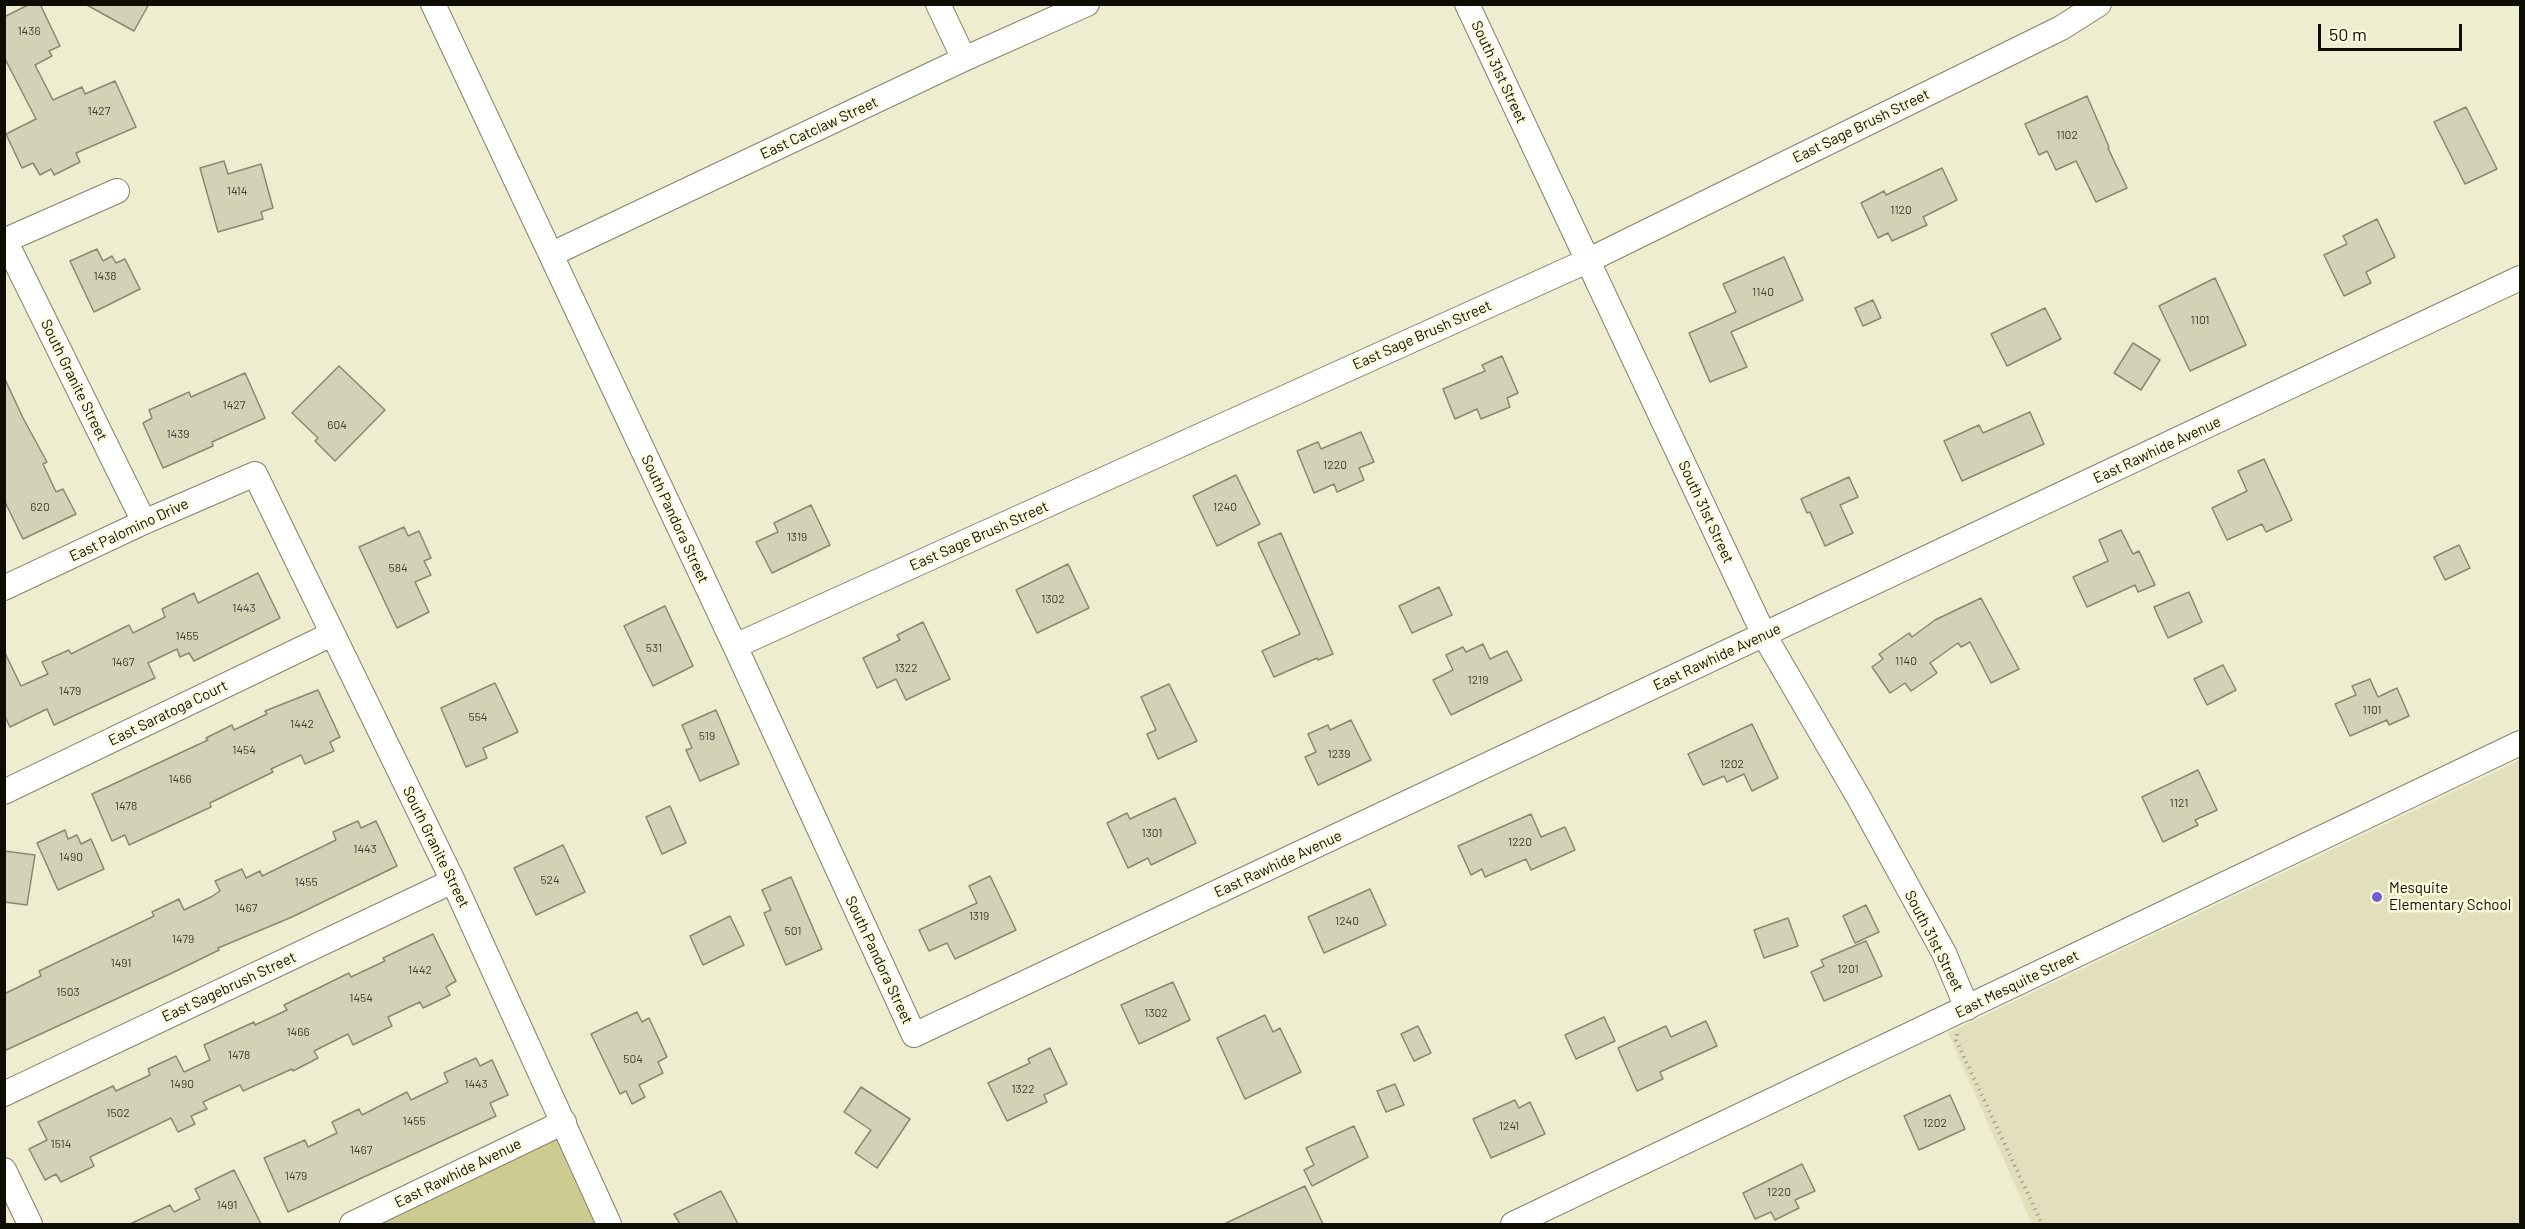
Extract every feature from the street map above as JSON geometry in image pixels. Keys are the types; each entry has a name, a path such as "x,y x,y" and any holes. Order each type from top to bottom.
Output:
{"street":[{"name":"South Pandora Street","path":"433,4 735,646 914,1035"},
{"path":"938,4 964,59"},
{"name":"East Catclaw Street","path":"552,254 964,59 1087,4"},
{"name":"South 31st Street","path":"1467,4 1764,635 1859,798 1944,953 1965,1019"},
{"name":"East Sage Brush Street","path":"735,646 1587,261 2061,28 2099,4"},
{"path":"5,239 117,191"},
{"name":"South Granite Street","path":"5,239 144,522"},
{"name":"East Rawhide Avenue","path":"914,1035 2520,278"},
{"name":"South Granite Street","path":"255,474 453,881 609,1224"},
{"name":"East Palomino Drive","path":"4,588 144,522 255,474"},
{"name":"East Saratoga Court","path":"4,792 332,634"},
{"name":"East Mesquite Street","path":"1513,1224 1965,1019 2520,743"},
{"name":"East Sagebrush Street","path":"4,1094 453,881"},
{"name":"East Rawhide Avenue","path":"352,1224 564,1122"},
{"path":"4,1170 30,1224"}],"path":[{"path":"1965,1019 1957,1033 1956,1040 2042,1224"}],"shaded area":[{"name":"Mesquite Elementary School","path":"2520,760 2520,1224 2032,1224 1948,1033"},
{"path":"564,1122 609,1224 352,1224"}],"building":[{"path":"30,4 40,4 60,46 49,51 52,56 35,65 53,100 82,87 85,94 115,81 136,127 76,153 80,162 54,175 51,169 40,175 33,163 22,168 6,134 36,119 4,57 4,17"},
{"path":"85,4 149,4 134,31"},
{"path":"2087,96 2127,188 2096,202 2076,161 2056,170 2047,151 2039,155 2025,124"},
{"path":"2466,107 2497,169 2465,184 2434,122"},
{"path":"224,161 228,174 261,164 273,208 261,212 263,219 218,232 200,168"},
{"path":"1942,168 1957,200 1923,217 1927,225 1892,241 1888,233 1878,238 1861,203 1884,191 1886,195"},
{"path":"2377,219 2395,257 2366,272 2371,283 2344,296 2324,255 2347,244 2343,236"},
{"path":"97,249 103,261 112,256 116,263 125,259 140,289 94,312 70,261"},
{"path":"1784,257 1803,300 1731,332 1747,367 1710,382 1689,333 1736,312 1723,284"},
{"path":"2215,278 2246,345 2190,371 2159,306"},
{"path":"1873,300 1881,318 1863,326 1855,308"},
{"path":"2045,308 2061,339 2007,366 1991,334"},
{"path":"2133,343 2160,360 2141,390 2114,373"},
{"path":"1502,356 1518,393 1507,398 1510,407 1481,419 1477,409 1455,419 1443,389 1485,371 1482,365"},
{"path":"339,366 385,410 335,461 315,441 318,438 292,413"},
{"path":"245,373 265,418 212,442 213,446 163,468 143,423 152,418 149,410 189,392 191,397"},
{"path":"4,377 47,462 43,464 56,492 63,489 76,514 23,539 4,500"},
{"path":"2030,412 2044,444 1962,481 1944,441 1979,425 1983,433"},
{"path":"1361,432 1374,462 1359,468 1364,480 1337,492 1334,484 1314,493 1297,451 1318,442 1321,449"},
{"path":"2264,459 2292,520 2266,532 2262,524 2227,540 2212,508 2247,491 2238,471"},
{"path":"1236,475 1260,524 1217,546 1193,496"},
{"path":"1849,477 1858,497 1840,505 1853,533 1825,546 1810,512 1807,513 1801,499"},
{"path":"811,505 830,545 772,573 756,542 778,532 774,523"},
{"path":"404,527 408,536 419,531 431,558 424,561 431,575 415,582 429,612 397,628 359,547"},
{"path":"2121,530 2133,554 2139,551 2155,585 2138,592 2135,585 2087,607 2073,577 2108,561 2099,540"},
{"path":"1281,533 1333,654 1318,660 1317,658 1274,677 1262,651 1300,634 1258,543"},
{"path":"2459,545 2470,568 2445,580 2434,557"},
{"path":"1068,564 1089,608 1037,633 1016,590"},
{"path":"258,573 280,618 194,661 189,653 180,657 177,649 148,663 155,678 54,725 47,709 10,727 4,715 4,651 21,686 48,674 42,662 69,650 71,654 129,625 133,633 165,617 162,609 194,593 198,603"},
{"path":"1439,587 1452,615 1412,633 1399,606"},
{"path":"2189,592 2202,622 2168,638 2154,607"},
{"path":"1981,598 2019,669 1991,683 1970,642 1961,647 1958,643 1930,663 1937,673 1911,691 1905,683 1890,693 1872,667 1883,659 1879,654 1909,633 1912,637 1935,620"},
{"path":"665,606 693,666 653,686 624,626"},
{"path":"923,622 950,679 906,700 896,679 877,688 863,658 900,640 897,635"},
{"path":"1483,644 1490,659 1507,651 1522,680 1451,715 1433,680 1453,670 1446,655 1463,647 1466,652"},
{"path":"2223,665 2236,690 2207,705 2194,679"},
{"path":"2370,679 2378,697 2397,688 2409,716 2389,725 2387,720 2350,736 2335,704 2356,695 2352,686"},
{"path":"495,683 518,732 483,748 487,758 466,767 441,708"},
{"path":"1169,684 1197,741 1158,759 1147,734 1156,730 1141,697"},
{"path":"318,690 340,737 330,742 334,751 305,764 301,755 271,769 273,772 210,803 211,807 129,845 125,835 112,841 92,794 208,740 206,738 232,725 234,730 267,714 265,711"},
{"path":"716,710 739,764 700,781 686,750 692,748 682,725"},
{"path":"1351,720 1371,760 1318,785 1305,757 1316,752 1308,734 1328,725 1330,730"},
{"path":"1752,724 1778,778 1752,791 1744,774 1727,782 1724,776 1703,785 1688,754"},
{"path":"2198,770 2217,810 2195,820 2198,825 2163,842 2142,797"},
{"path":"1175,798 1196,843 1151,865 1148,858 1128,868 1107,823 1127,813 1130,819"},
{"path":"670,806 686,843 662,854 646,817"},
{"path":"1531,814 1541,837 1565,827 1575,850 1531,870 1526,859 1485,877 1482,869 1471,875 1458,846"},
{"path":"358,821 361,828 376,821 397,866 292,917 218,948 219,950 170,974 4,1051 4,994 41,976 39,971 154,916 152,912 179,899 184,910 211,897 220,891 215,881 242,869 246,878 260,871 262,876 336,840 333,832"},
{"path":"65,830 68,839 77,835 81,844 91,839 104,869 58,890 37,843"},
{"path":"563,845 585,892 536,915 514,868"},
{"path":"4,851 35,855 27,905 4,902"},
{"path":"990,876 1016,930 955,959 947,943 929,951 919,930 977,903 969,886"},
{"path":"791,877 822,949 786,965 764,913 771,910 762,890"},
{"path":"1370,889 1386,925 1324,953 1308,917"},
{"path":"1866,905 1879,932 1855,943 1843,916"},
{"path":"730,916 744,945 703,965 690,936"},
{"path":"1788,918 1798,946 1764,958 1754,930"},
{"path":"433,934 456,981 446,987 450,995 423,1008 420,1002 388,1017 392,1026 353,1045 348,1034 314,1051 318,1058 293,1071 292,1069 243,1091 240,1085 203,1102 207,1109 191,1116 195,1124 178,1132 171,1118 90,1157 94,1166 61,1182 56,1174 45,1180 29,1149 47,1140 38,1122 113,1086 116,1091 150,1075 148,1069 176,1056 184,1072 210,1060 204,1045 287,1010 284,1005 349,973 351,977 385,961 383,958"},
{"path":"1866,941 1882,976 1824,1001 1811,972 1824,966 1821,960"},
{"path":"1173,982 1190,1020 1139,1044 1121,1005"},
{"path":"637,1012 642,1022 649,1018 667,1057 658,1062 663,1073 639,1085 645,1097 632,1104 626,1091 620,1094 591,1034"},
{"path":"1265,1015 1273,1032 1280,1028 1301,1072 1245,1099 1217,1038"},
{"path":"1604,1017 1615,1041 1576,1059 1565,1035"},
{"path":"1706,1021 1717,1046 1660,1072 1663,1079 1637,1091 1618,1048 1666,1026 1671,1037"},
{"path":"1418,1026 1431,1053 1414,1061 1401,1034"},
{"path":"1050,1048 1067,1084 1044,1095 1047,1102 1007,1121 988,1083 1030,1063 1028,1059"},
{"path":"476,1058 480,1066 492,1060 508,1095 490,1103 496,1116 288,1212 264,1158 305,1140 308,1147 337,1133 332,1122 359,1109 362,1115 407,1092 411,1100 448,1082 444,1073"},
{"path":"1395,1084 1404,1105 1386,1112 1377,1091"},
{"path":"861,1087 910,1119 877,1168 855,1153 871,1130 844,1112"},
{"path":"1950,1095 1965,1129 1919,1150 1904,1116"},
{"path":"1515,1100 1519,1108 1530,1102 1545,1134 1491,1158 1473,1119"},
{"path":"1354,1126 1368,1157 1312,1186 1304,1170 1314,1165 1306,1148"},
{"path":"1802,1164 1815,1191 1795,1200 1799,1208 1775,1220 1771,1212 1755,1219 1743,1193"},
{"path":"234,1170 261,1224 130,1224 170,1205 174,1212 200,1199 195,1189"},
{"path":"1305,1186 1323,1224 1224,1224"},
{"path":"721,1191 738,1224 680,1224 674,1214"}],"place":[{"name":"Mesquite Elementary School","path":"2377,897"}]}
